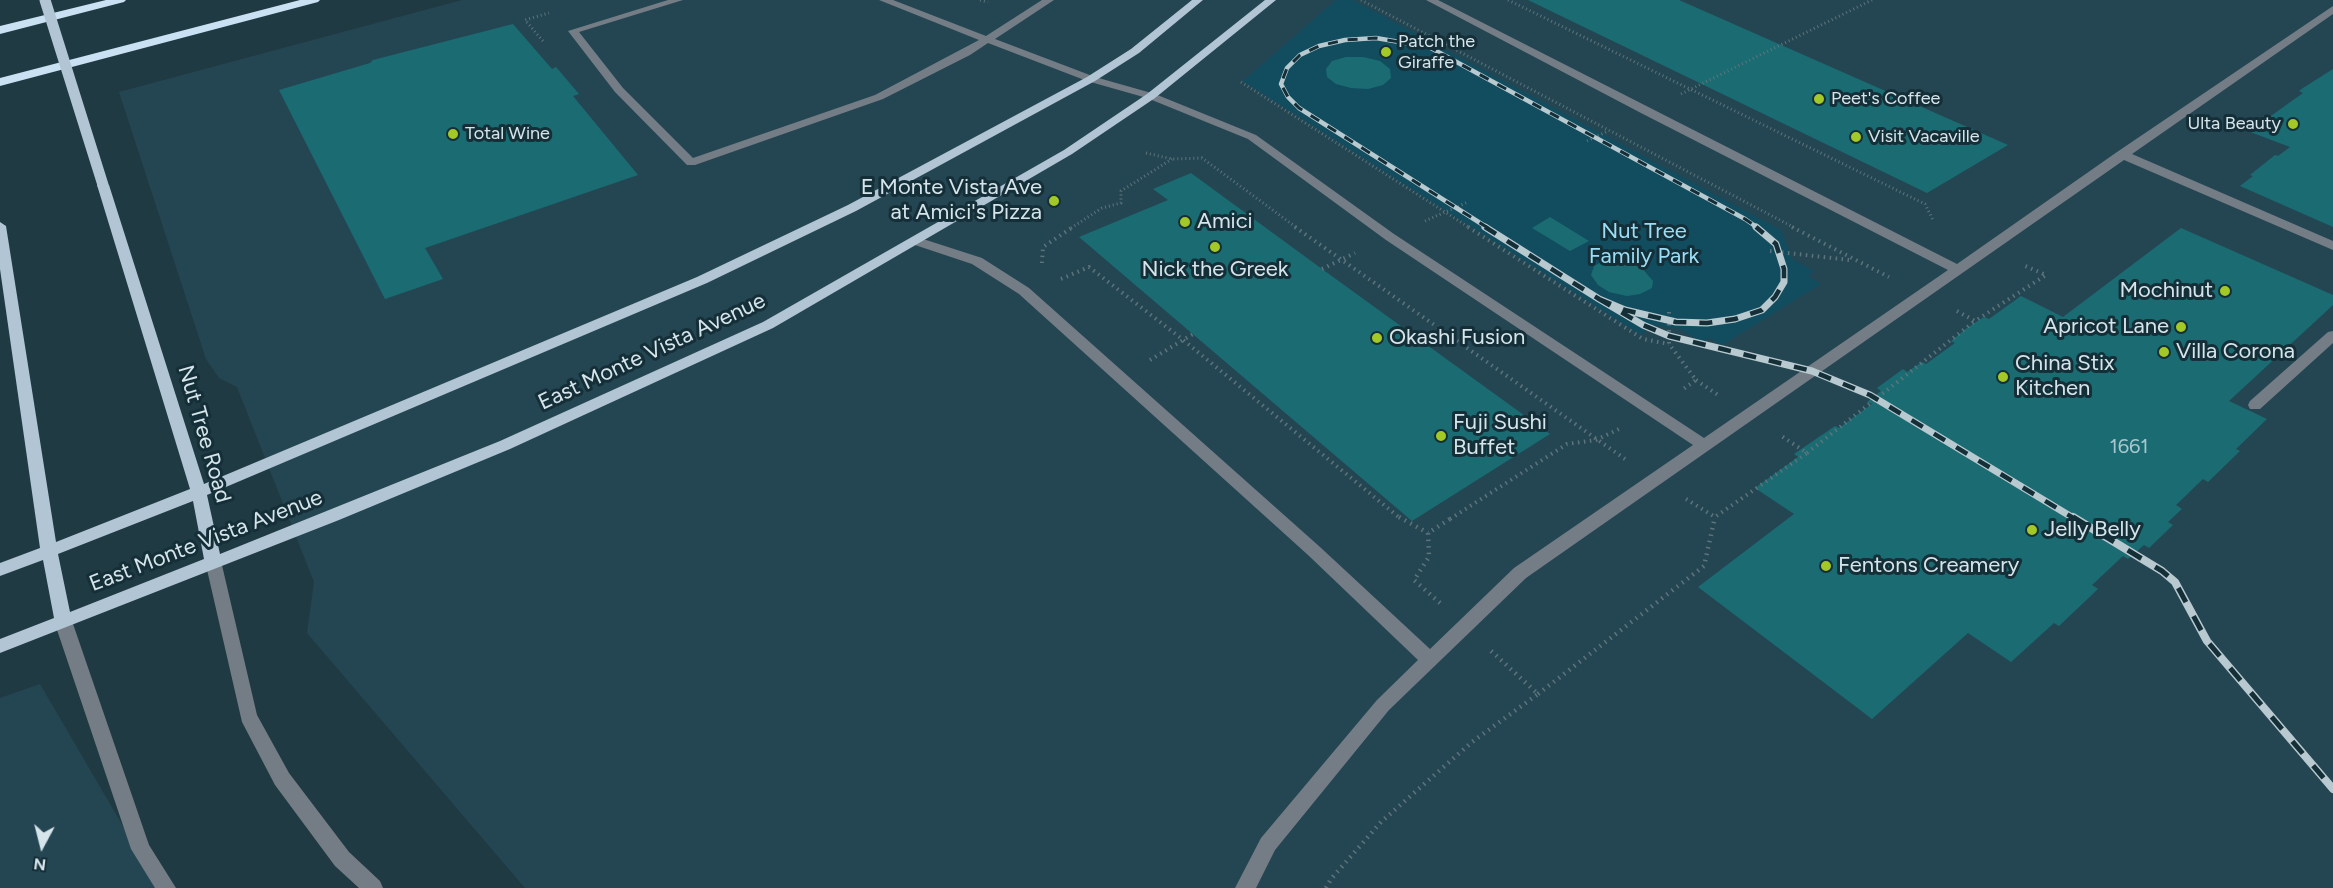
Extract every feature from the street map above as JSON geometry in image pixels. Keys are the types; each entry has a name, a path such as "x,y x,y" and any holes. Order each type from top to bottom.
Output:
{"highway":[{"path":"0,30 120,0"},
{"path":"0,83 314,0"}],"main road":[{"name":"Nut Tree Road","path":"45,0 199,492 213,561"},
{"name":"East Monte Vista Avenue","path":"0,570 199,492 702,280 852,208 1091,79 1135,51 1197,0"},
{"name":"East Monte Vista Avenue","path":"0,646 213,561 326,519 505,445 768,325 1068,152 1151,96 1271,0"},
{"path":"0,226 49,551 63,621"}],"street":[{"path":"678,0 573,31 619,90 691,163 879,97 966,53 1049,0"},
{"path":"884,0 1091,79 1151,96 1252,137 1390,237 1704,445"},
{"path":"1431,0 1957,269"},
{"path":"1245,888 1268,844 1383,705 1520,573 2333,9"},
{"path":"2121,154 2333,246"},
{"path":"916,241 977,261 1024,291 1306,543 1430,660"},
{"path":"2255,405 2333,335"},
{"name":"Nut Tree Road","path":"213,561 248,716 282,779 342,859 373,888"},
{"path":"63,621 141,849 166,888"}],"path":[{"path":"1361,0 1854,261"},
{"path":"1508,0 1925,204 1935,223 1901,241 1854,261 1770,251"},
{"path":"1587,141 1872,0"},
{"path":"1240,82 1643,339 1669,344"},
{"path":"1146,153 1172,159 1202,158 1340,260 1596,441"},
{"path":"1039,269 1044,261 1043,247 1102,208 1121,203 1121,191 1172,159"},
{"path":"1807,453 1974,321 2046,275 1987,248"},
{"path":"1056,281 1089,267 1182,339 1405,522 1428,533"},
{"path":"1924,292 1974,321"},
{"path":"1120,379 1193,334"},
{"path":"1538,694 1704,566 1715,517"}],"shaded area":[{"path":"462,0 2333,0 2333,888 525,888 307,633 314,582 237,387 219,378 206,359 119,92"},
{"path":"40,684 159,888 0,888 0,698"}],"green space":[{"name":"Nut Tree Family Park","path":"1336,0 1353,0 1781,230 1792,259 1814,271 1808,276 1821,284 1722,345 1709,338 1702,342 1680,329 1654,325 1641,335 1243,81"}],"building":[{"name":"Peet's Coffee","path":"1528,0 1679,0 2008,145 1927,193"},
{"name":"Total Wine","path":"513,24 552,69 556,67 579,94 573,96 638,175 425,248 443,279 385,299 279,90 370,63 373,60"},
{"path":"1346,57 1363,57 1380,61 1390,69 1391,78 1383,85 1368,89 1336,84 1327,77 1326,69 1332,61"},
{"path":"2333,69 2333,227 2240,186 2275,155 2278,156 2290,147 2245,130 2264,116 2268,118 2303,93 2299,91"},
{"path":"1191,173 1550,434 1412,521 1079,237 1168,200 1153,189"},
{"path":"1550,217 1589,241 1570,251 1532,228"},
{"path":"2181,228 2333,295 2333,305 2229,401 2267,419 2236,449 2240,451 2208,482 2203,479 2176,505 2182,509 2168,522 2173,525 2149,548 2144,545 2128,559 2123,556 2092,585 2098,589 2059,626 2054,623 2011,662 1968,633 1872,719 1698,587 1794,514 1755,488 1798,457 1794,454 1835,426 1839,428 1872,404 1867,402 1881,391 1877,388 1903,369 1907,372 1922,362 1926,364 1955,343 1951,341 1967,328 1984,317 1989,319 2021,296 2063,317"},
{"path":"1617,259 1640,266 1653,281 1652,288 1640,294 1627,296 1609,292 1598,285 1591,275 1594,266 1605,260"}],"railway":[{"path":"1488,228 1299,108 1288,97 1281,84 1287,68 1300,55 1319,46 1345,40 1376,38 1429,47 1758,228"},
{"path":"1485,227 1599,299"},
{"path":"1599,299 1625,310 1676,322 1707,323 1735,319 1762,310 1775,297 1784,282 1784,269 1776,244 1756,227"},
{"path":"1599,299 1643,325 1669,336 1812,371 1870,395 2075,519"},
{"path":"2073,517 2162,571 2175,582 2207,641 2333,789"}],"place":[{"name":"Patch the Giraffe","path":"1386,52"},
{"name":"Peet's Coffee","path":"1819,99"},
{"name":"Ulta Beauty","path":"2293,124"},
{"name":"Total Wine","path":"453,134"},
{"name":"Visit Vacaville","path":"1856,137"},
{"name":"E Monte Vista Ave at Amici's Pizza","path":"1054,201"},
{"name":"Amici","path":"1185,222"},
{"name":"Nick the Greek","path":"1215,247"},
{"name":"Mochinut","path":"2225,291"},
{"name":"Apricot Lane","path":"2181,327"},
{"name":"Okashi Fusion","path":"1377,338"},
{"name":"Villa Corona","path":"2164,352"},
{"name":"China Stix Kitchen","path":"2003,377"},
{"name":"Fuji Sushi Buffet","path":"1441,436"},
{"name":"Jelly Belly","path":"2032,530"},
{"name":"Fentons Creamery","path":"1826,566"}]}
